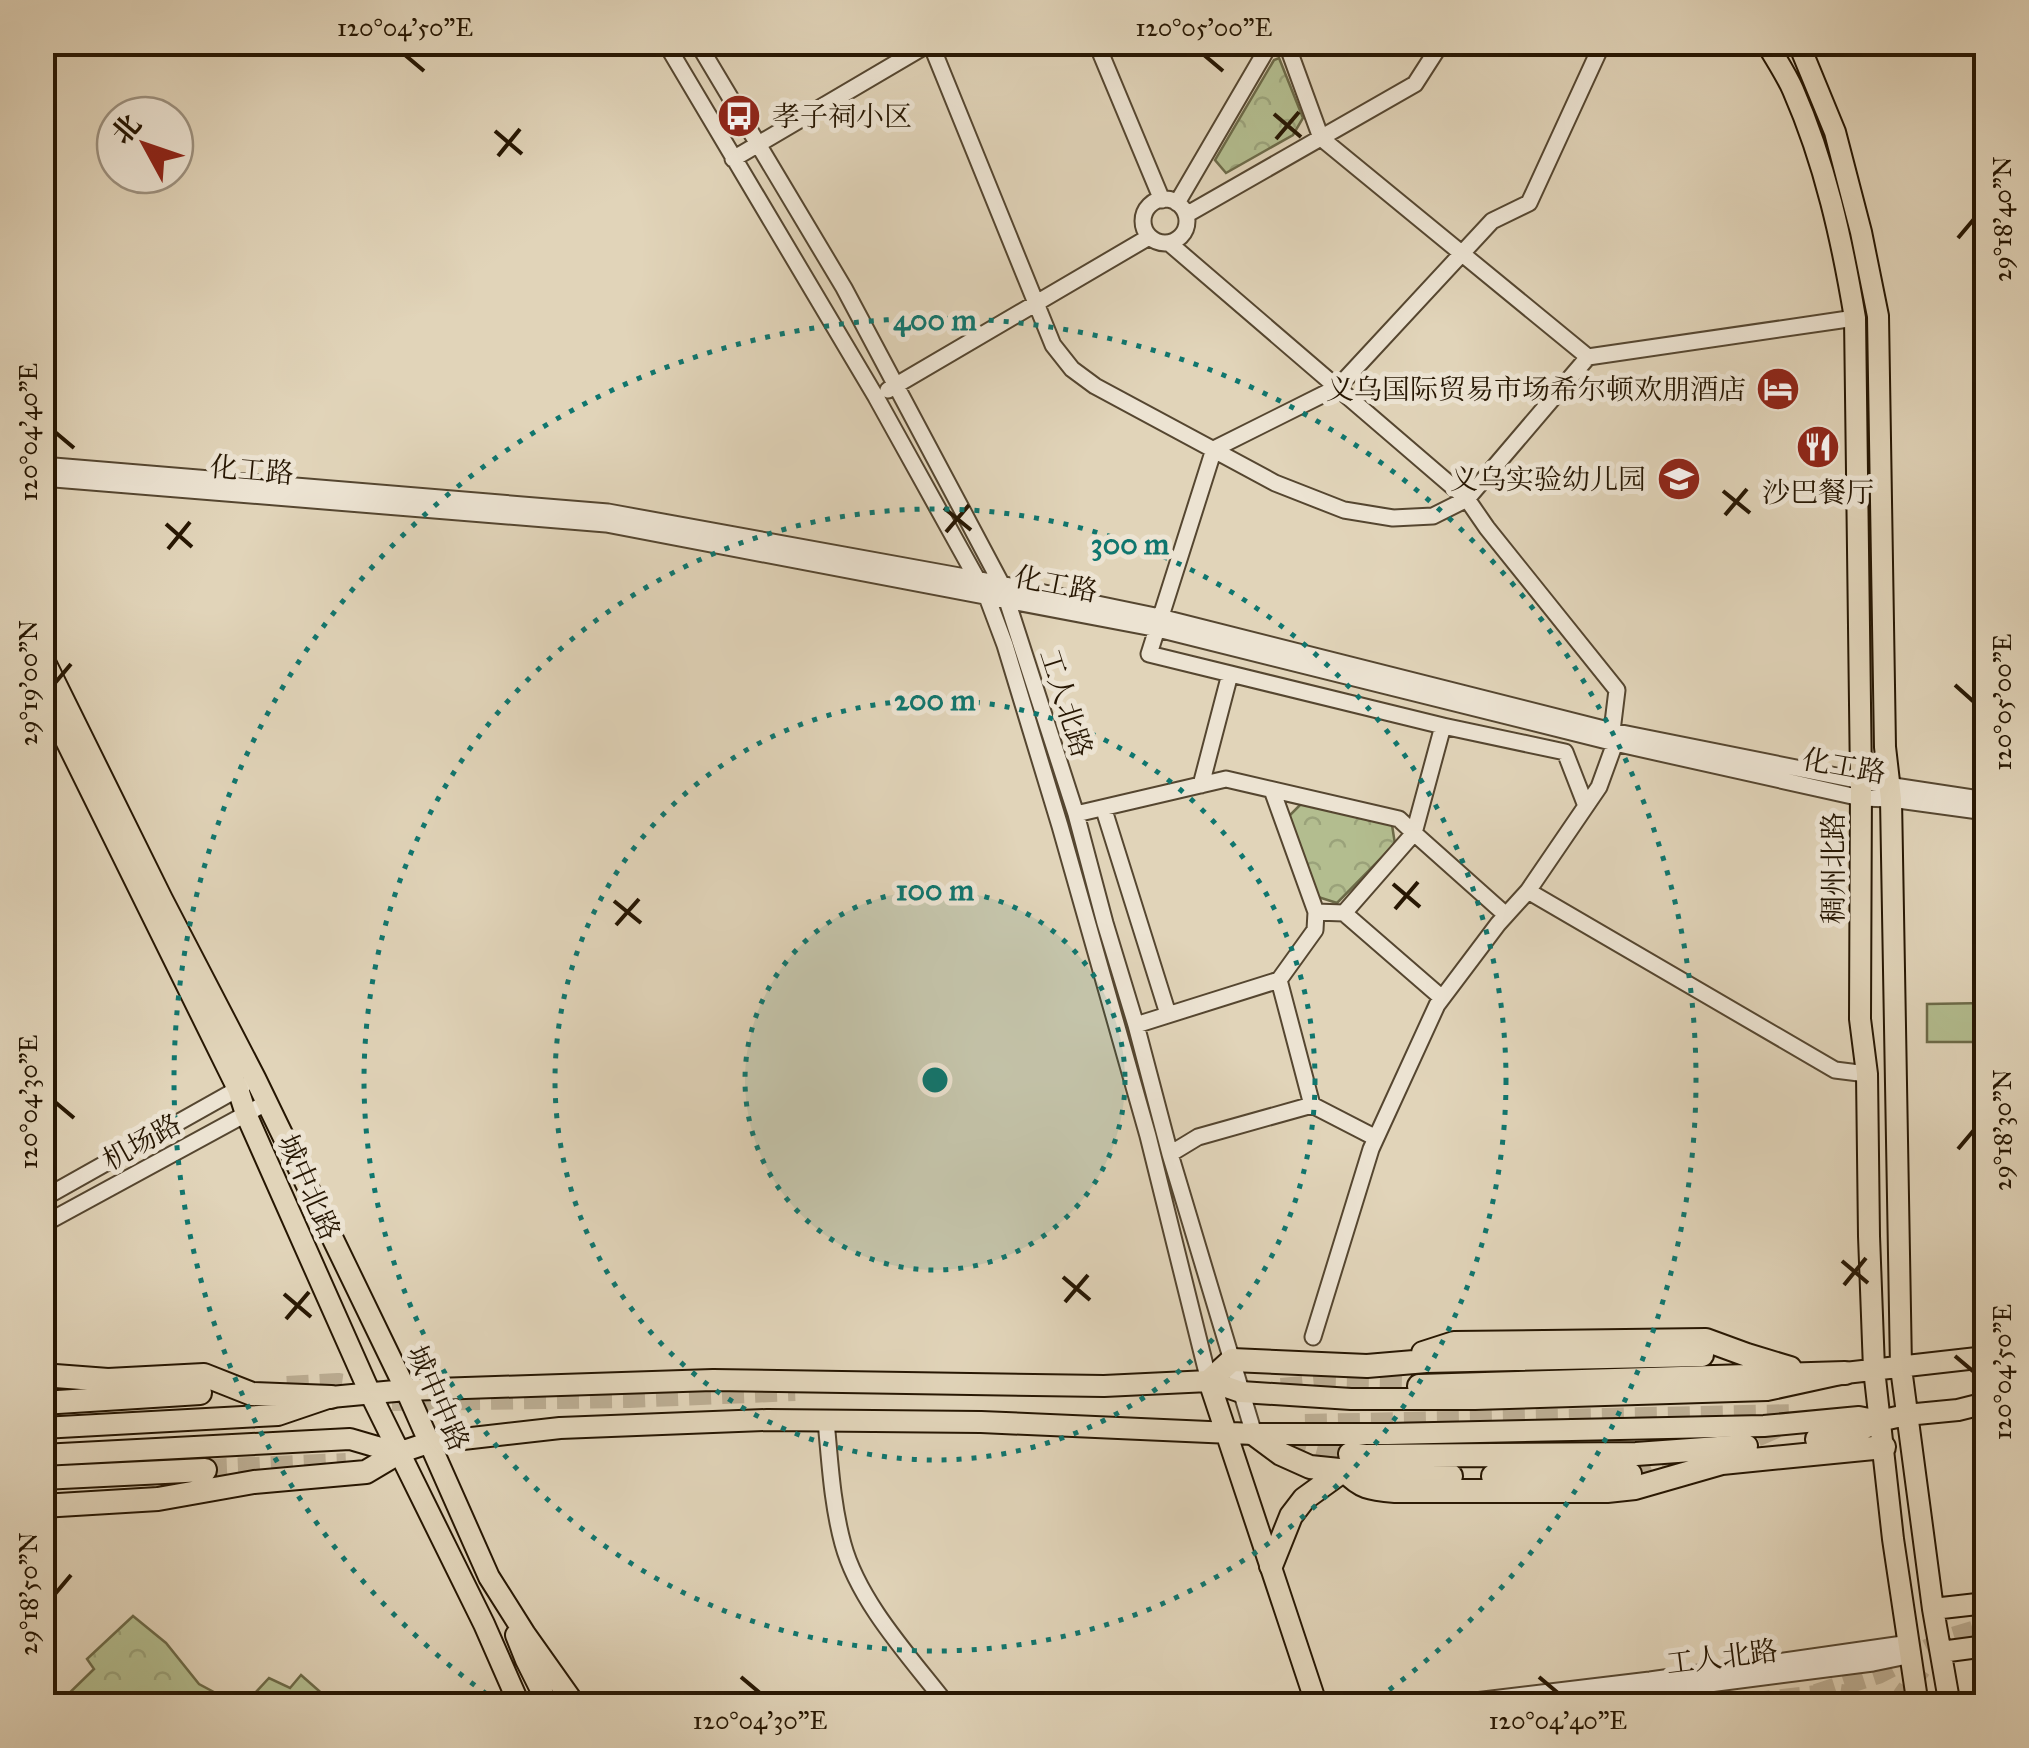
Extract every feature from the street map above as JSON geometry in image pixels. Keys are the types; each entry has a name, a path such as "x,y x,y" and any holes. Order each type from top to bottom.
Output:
{"highway":[{"path":"1404,1364 1454,1343 1706,1340 1812,1374"},
{"path":"1210,1380 1232,1360 1368,1366 1702,1354"},
{"path":"1419,1386 1845,1373"},
{"path":"42,1374 108,1380"},
{"path":"42,1388 108,1380 204,1376 252,1394 331,1397"},
{"path":"42,1403 200,1392"},
{"path":"1254,1434 1280,1454 1310,1467 1385,1456 1636,1454 1840,1437 1880,1421"},
{"path":"1347,1462 1358,1484 1395,1492 1606,1491 1635,1488 1722,1463 1884,1447"},
{"path":"42,1492 254,1482 366,1472 398,1452"},
{"path":"1271,1566 1291,1516 1304,1499 1347,1462 1447,1476 1630,1474"},
{"path":"42,1478 204,1470"},
{"path":"42,1506 158,1499 254,1482"}],"main road":[{"name":"稠州北路","path":"1766,42 1792,88 1821,166 1843,248 1855,318 1860,1019 1867,1074 1874,1370 1893,1539 1918,1706"},
{"path":"1798,42 1835,132 1878,316 1901,1368 1950,1706"},
{"name":"城中北路","path":"42,656 162,899 246,1084 246,1114 370,1393 520,1706"},
{"name":"城中北路","path":"42,692 246,1084 266,1102"},
{"name":"城中中路","path":"266,1102 406,1390 489,1577 576,1706"},
{"path":"42,1428 278,1414 331,1397 406,1390 713,1380 1104,1386 1210,1380 1242,1392 1351,1398 1475,1399 1767,1390 1845,1373 1986,1357"},
{"path":"1210,1380 1317,1706"},
{"path":"42,1455 350,1439 398,1452 428,1444 560,1428 767,1420 980,1422 1254,1434 1764,1426 1860,1418 1880,1421 1986,1403"},
{"path":"504,1600 526,1660 549,1706"},
{"path":"1933,1609 1986,1604"},
{"path":"486,1629 538,1706"},
{"path":"1942,1652 1986,1646"}],"street":[{"name":"工人北路","path":"665,42 876,397 987,597 1005,644 1076,881 1148,1136 1210,1380"},
{"name":"工人北路","path":"696,42 844,288 1004,592 1076,814 1170,1154 1254,1434"},
{"path":"1096,42 1205,272"},
{"path":"1170,243 1176,240 1178,212 1271,42"},
{"path":"1286,42 1321,138 1588,357"},
{"path":"1178,212 1415,84 1442,42"},
{"path":"1586,806 1565,752 1149,654 1214,448 1338,387 1492,221 1530,203 1603,42"},
{"path":"733,159 931,43 1053,345 1072,369 1095,386 1275,483 1344,510 1392,518 1433,516 1467,500 1588,357 1855,318"},
{"path":"1178,212 1155,202 1146,211 1144,225 1150,237 1170,243 1205,272 1467,500 1617,690 1613,737 1600,787 1528,890 1442,998 1376,1138 1314,1337"},
{"path":"876,397 1150,237"},
{"name":"化工路","path":"42,465 608,512 976,579 1004,592 1159,623 1613,737 1861,789 1986,800"},
{"name":"化工路","path":"42,478 606,524 987,597 1004,592"},
{"path":"1200,785 1230,674"},
{"path":"1344,913 1414,832 1443,726"},
{"path":"1076,814 1226,779 1400,819 1506,915"},
{"path":"1136,1024 1279,980 1315,930 1316,912 1272,790"},
{"name":"化工路","path":"1890,792 1986,812"},
{"path":"1104,810 1168,1014"},
{"path":"1528,890 1836,1070 1867,1074"},
{"path":"1105,922 1136,911"},
{"path":"1316,912 1344,913 1442,998"},
{"path":"1279,980 1312,1104"},
{"name":"机场路","path":"42,1200 246,1084"},
{"name":"机场路","path":"42,1224 266,1102"},
{"path":"1170,1154 1198,1137 1312,1104 1376,1138"},
{"path":"826,1421 832,1491 843,1546 887,1627 948,1706"},
{"name":"工人北路","path":"1538,1706 1873,1663 1911,1649"},
{"path":"1433,1706 1911,1649"}],"green space":[{"path":"1279,58 1303,118 1293,135 1226,173 1215,160 1274,60"},
{"path":"1304,801 1392,825 1395,844 1337,903 1315,896 1288,817"},
{"path":"1986,1003 1986,1042 1927,1042 1927,1004"},
{"path":"133,1616 166,1643 199,1684 238,1705 57,1705 94,1669 87,1659"},
{"path":"301,1675 335,1705 244,1705 269,1678 290,1688"}],"tunnel":[{"path":"287,1387 338,1384 374,1389"},
{"path":"1281,1389 1334,1384 1419,1386"},
{"path":"392,1400 795,1390"},
{"path":"1305,1425 1798,1415"},
{"path":"1630,1474 1745,1441 1783,1424"},
{"path":"1286,1437 1350,1454"},
{"path":"205,1470 346,1464"},
{"path":"1816,1694 1878,1674 1949,1638 1986,1627"},
{"path":"1899,1706 1921,1669"},
{"path":"1721,1706 1834,1693 1847,1695 1863,1706"}],"place":[{"name":"孝子祠小区","path":"739,116"},
{"name":"义乌国际贸易市场希尔顿欢朋酒店","path":"1778,389"},
{"name":"沙巴餐厅","path":"1818,447"},
{"name":"义乌实验幼儿园","path":"1679,479"}]}
